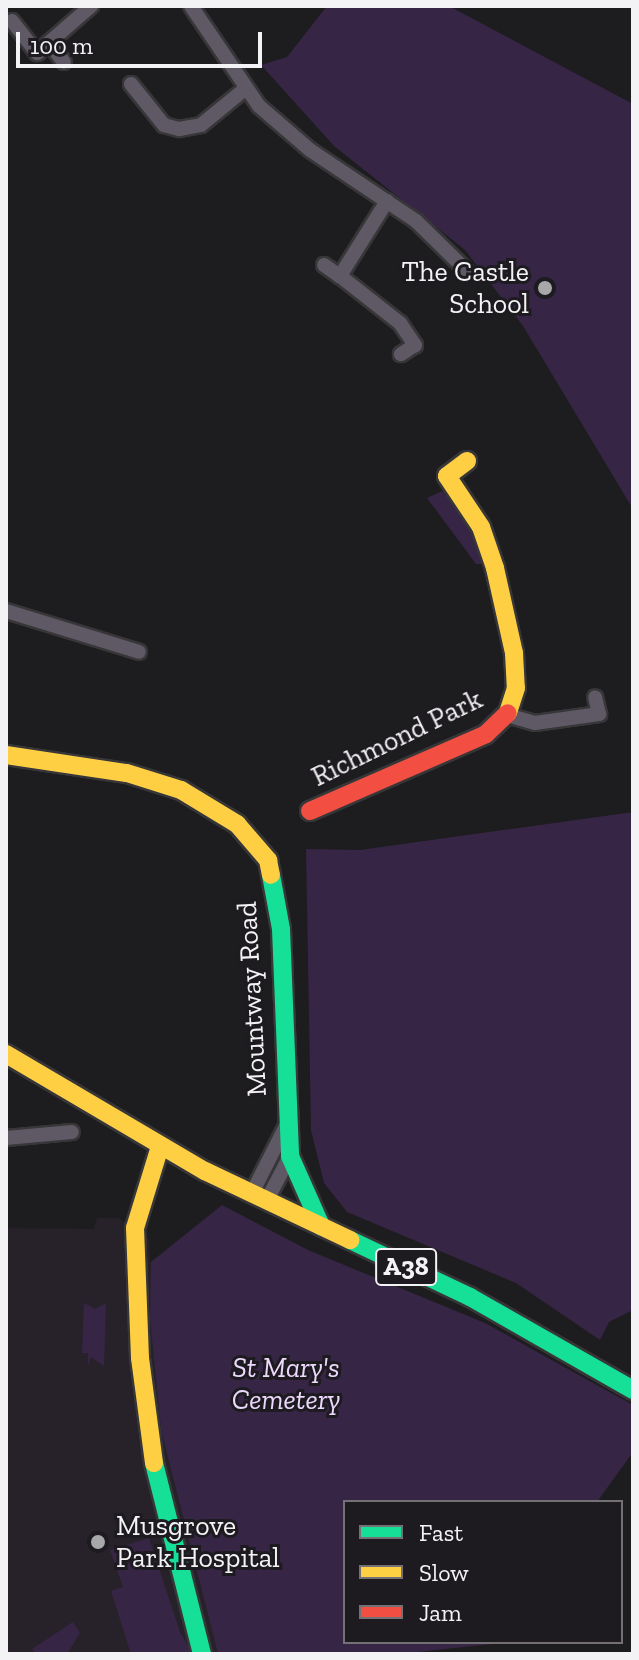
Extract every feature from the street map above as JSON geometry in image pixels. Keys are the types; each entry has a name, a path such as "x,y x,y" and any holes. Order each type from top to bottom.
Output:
{"street":[{"path":"12,21 37,53 91,6"},
{"path":"191,6 245,89 310,150 387,201 466,270"},
{"path":"49,43 64,62"},
{"path":"131,84 164,125 179,129 201,125 245,89"},
{"path":"340,276 387,201"},
{"path":"324,265 390,312 421,340 401,354"},
{"name":"Richmond Park","path":"310,811 486,734 507,715 516,688 514,653 495,568 481,527 441,481 467,461"},
{"path":"6,611 139,652"},
{"name":"Richmond Park","path":"507,715 535,723 599,714 595,697"},
{"name":"Mountway Road","path":"14,756 181,790 237,824 268,860 281,929 290,1156 321,1226"},
{"name":"A38","path":"6,1054 160,1146 470,1297 633,1390"},
{"name":"Mountway Road","path":"260,1197 287,1123"},
{"path":"6,1138 72,1132"},
{"path":"160,1146 146,1173 135,1228 140,1358 154,1462 202,1654"},
{"path":"260,1197 290,1156"}],"shaded area":[{"name":"Musgrove Park Hospital","path":"97,1218 119,1218 149,1239 161,1430 218,1654 6,1654 6,1228 94,1229"}],"green space":[{"name":"The Castle School","path":"327,6 449,6 633,104 633,509 523,326 465,250 334,146 261,65 287,57"},
{"path":"442,491 468,520 487,564 476,564 427,498"},
{"path":"633,812 633,1310 609,1322 600,1340 516,1283 347,1212 324,1183 311,1130 306,849 360,850"},
{"name":"St Mary's Cemetery","path":"222,1205 308,1250 485,1323 633,1405 633,1452 598,1500 343,1500 343,1644 493,1644 398,1654 218,1654 161,1430 150,1318 151,1262"},
{"path":"84,1303 95,1309 106,1303 104,1366 91,1357 88,1366 88,1353 82,1353"},
{"path":"149,1538 180,1632 193,1654 131,1654 111,1591 123,1587 110,1550"},
{"path":"73,1622 80,1633 67,1654 36,1654 32,1649"}],"traffic: fast":[{"path":"271,875 281,929 290,1156 321,1226"},
{"path":"350,1240 470,1297 633,1390"},
{"path":"154,1463 202,1654"}],"traffic: slow":[{"path":"467,461 447,476 481,527 495,568 514,653 516,688 508,713"},
{"path":"6,755 127,773 181,790 237,824 268,860 271,875"},
{"path":"6,1054 205,1171 350,1240"},
{"path":"154,1463 140,1358 135,1228 160,1146"}],"traffic: jam":[{"path":"310,811 486,734 508,713"}],"place":[{"name":"The Castle School","path":"545,288"},
{"name":"Musgrove Park Hospital","path":"98,1542"}]}
